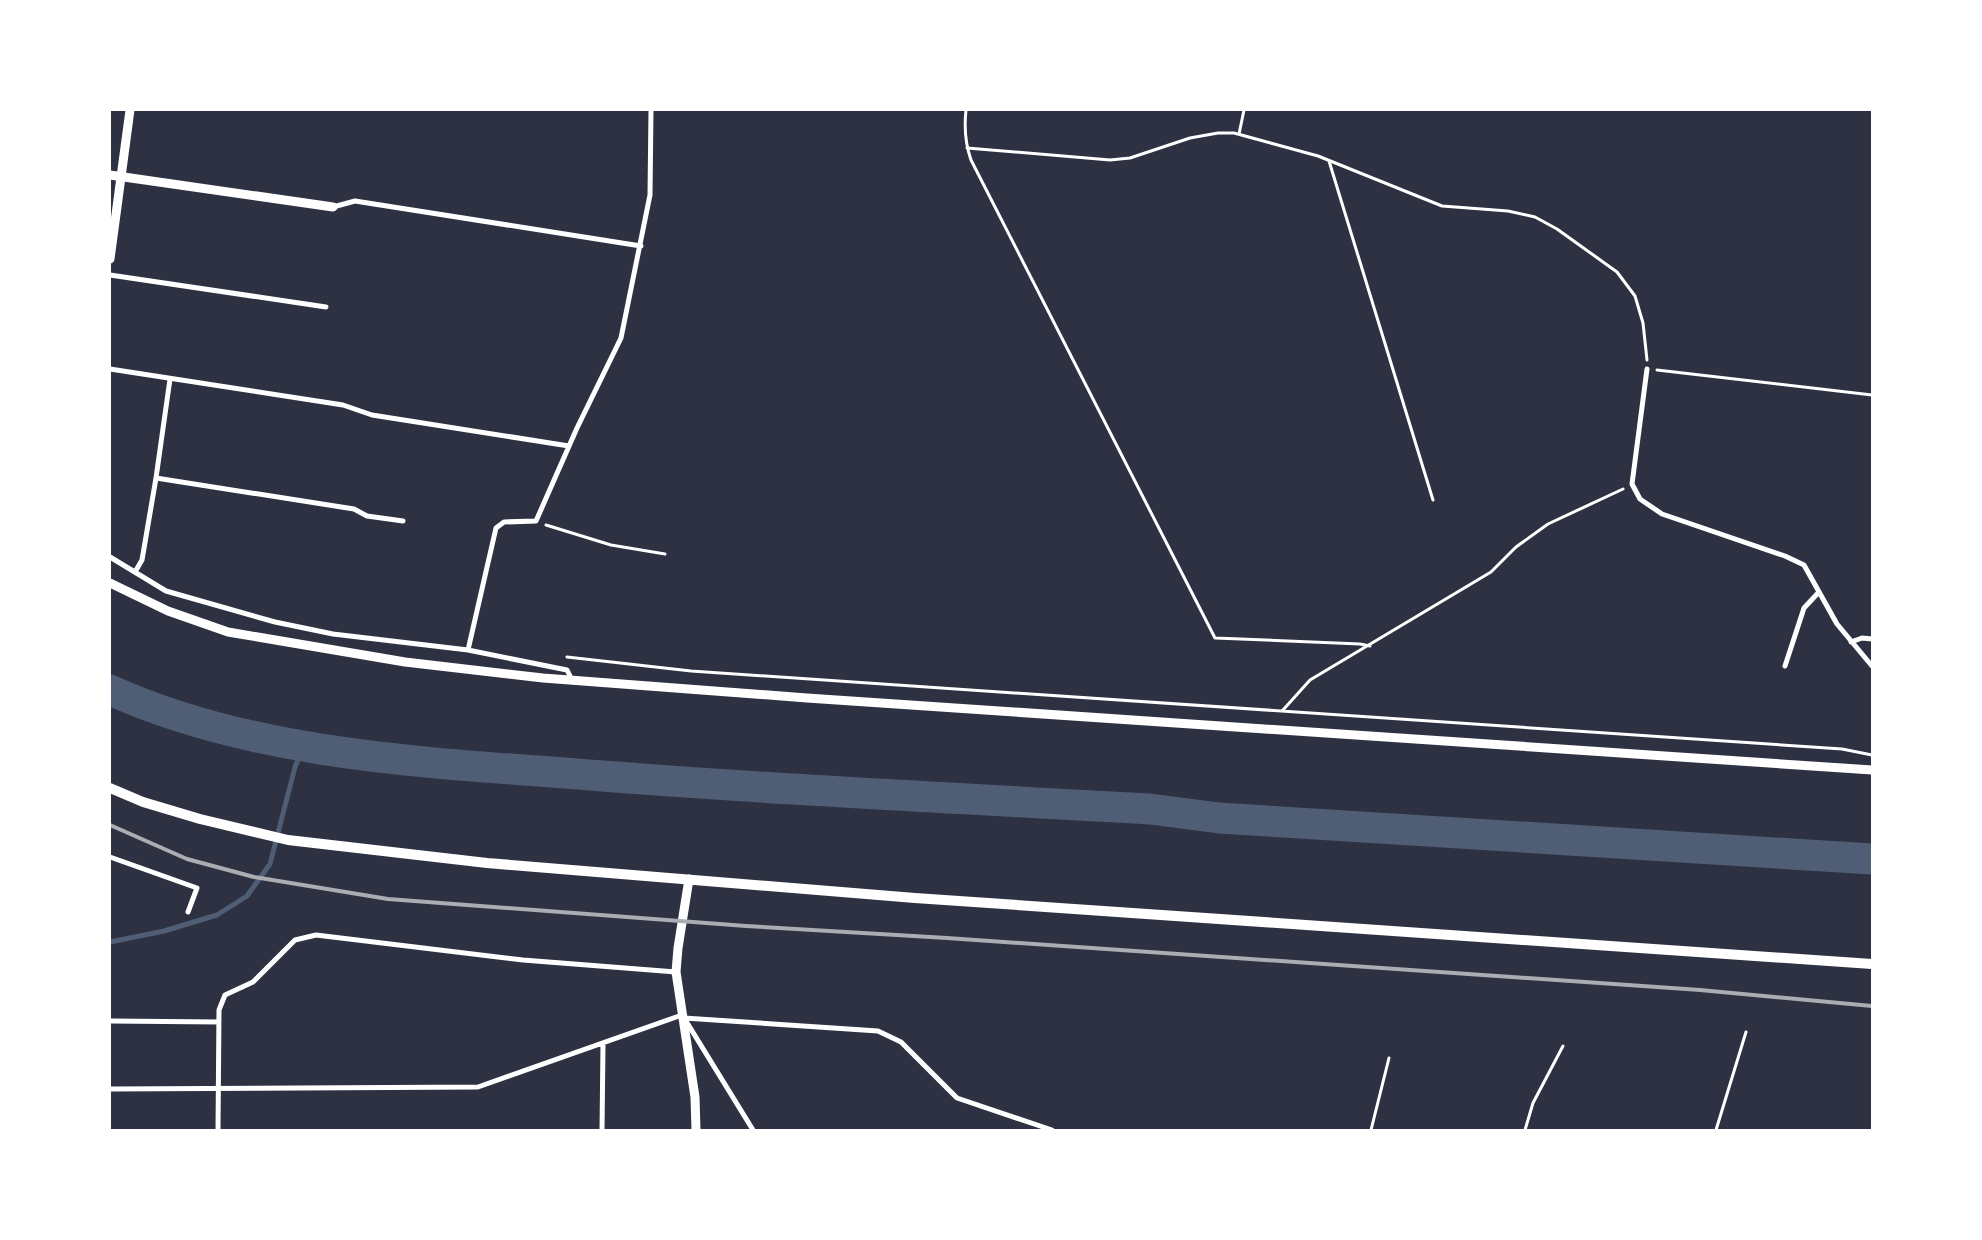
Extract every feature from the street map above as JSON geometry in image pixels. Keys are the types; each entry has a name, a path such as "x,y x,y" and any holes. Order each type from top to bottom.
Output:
{"main road":[{"path":"110,788 143,802 200,819 288,840 487,863 915,898 1872,964"}],"street":[{"path":"110,259 130,110"},
{"path":"468,650 496,528 504,522 536,521 569,446 621,338 650,195 651,110"},
{"path":"110,175 333,206 354,201 640,246"},
{"path":"110,276 326,307"},
{"path":"110,369 343,404 372,415 569,446"},
{"path":"1647,369 1632,484 1640,499 1662,514 1785,556 1804,565 1837,624 1872,666"},
{"path":"135,572 142,560 170,379"},
{"path":"156,478 354,509 367,516 403,521"},
{"path":"110,557 166,591 275,622 333,634 468,650 567,670 572,680"},
{"path":"110,583 168,610 228,632 405,662 572,680 1872,770"},
{"path":"1785,666 1804,608 1819,592"},
{"path":"1851,642 1862,638 1872,639"},
{"path":"110,857 197,888 188,912"},
{"path":"689,879 676,972 695,1097 696,1130"},
{"path":"218,1130 219,1010 225,995 253,982 295,940 316,935 523,960 676,972"},
{"path":"110,1089 478,1087 603,1045 682,1015 684,1018 878,1031 901,1042 957,1098 1052,1130"},
{"path":"684,1018 753,1130"},
{"path":"110,1021 219,1022"},
{"path":"602,1130 603,1045"}],"path":[{"path":"966,110 964,126 967,148 1215,638 1370,646"},
{"path":"1239,134 1244,110"},
{"path":"967,148 1110,160 1130,158 1190,138 1218,132 1239,134 1329,160 1442,206 1508,211 1534,217 1557,229 1617,272 1635,296 1643,323 1647,369 1872,395"},
{"path":"1329,160 1433,500"},
{"path":"1283,711 1310,680 1370,646 1491,572 1516,547 1548,524 1632,484"},
{"path":"536,521 612,546 664,554"},
{"path":"565,657 691,671 1842,749 1872,755"},
{"path":"1716,1130 1746,1032"},
{"path":"1525,1130 1533,1103 1563,1046"},
{"path":"1370,1130 1389,1058"}],"waterway":[{"path":"110,690 163,711 219,728 275,741 392,759 784,789 1150,809 1219,818 1872,859"},
{"path":"110,942 164,931 217,915 247,896 270,864 295,767 304,745"}],"railway":[{"path":"110,825 187,859 254,877 388,899 746,926 1700,990 1872,1006"}]}
